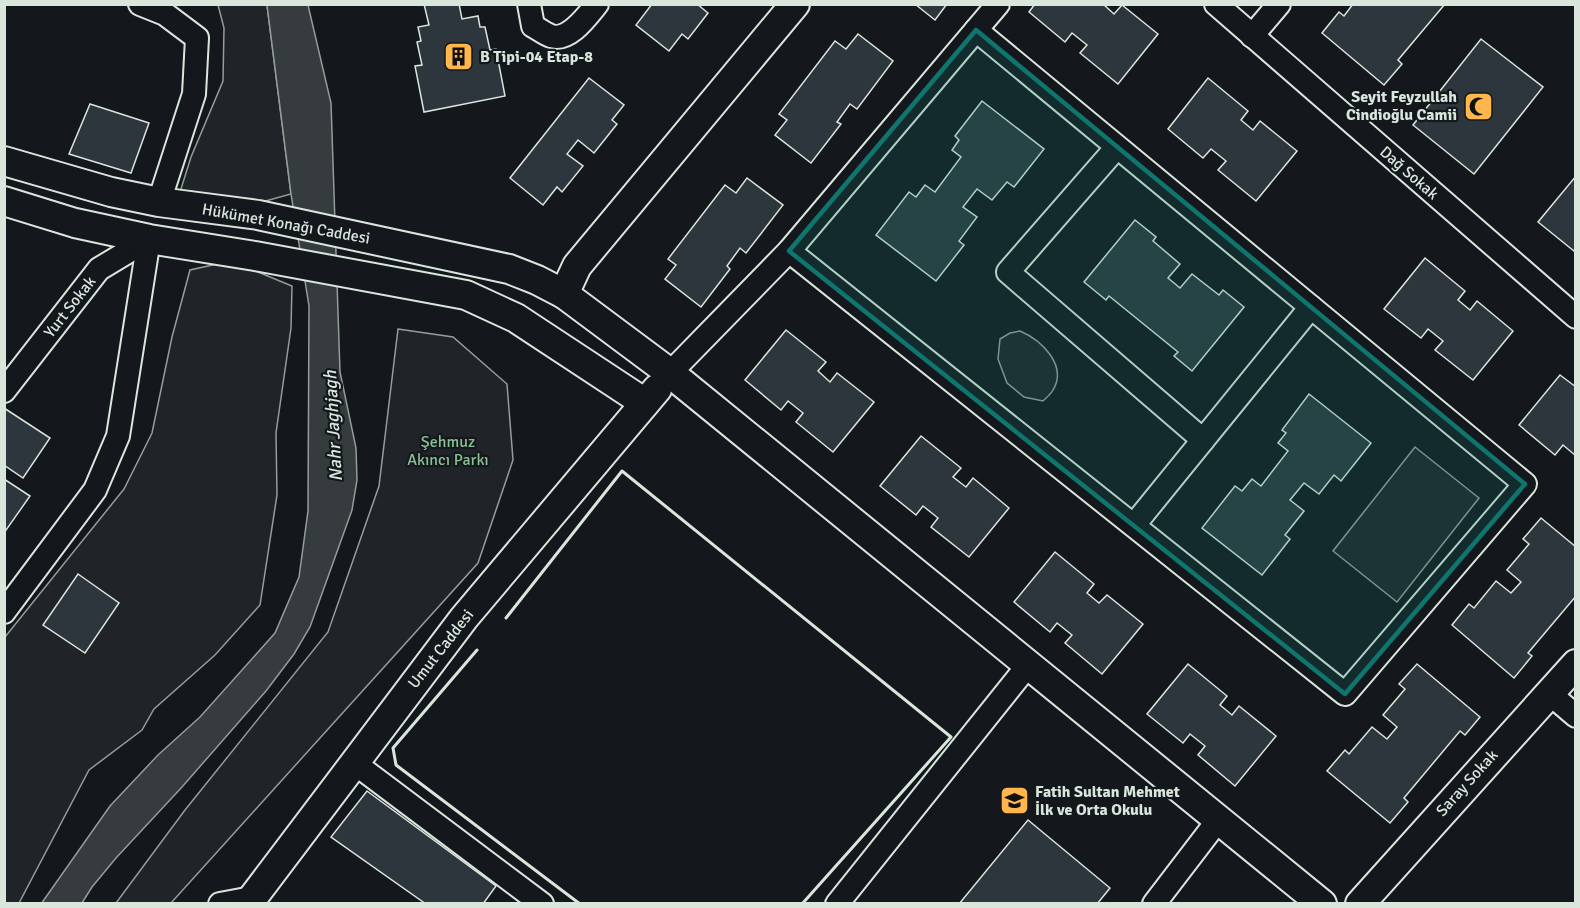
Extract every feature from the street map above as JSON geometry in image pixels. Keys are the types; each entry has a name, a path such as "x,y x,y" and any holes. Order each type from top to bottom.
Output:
{"street":[{"path":"140,4 165,14 198,38 194,94 159,202"},
{"path":"529,4 533,26 553,37 566,34 582,22 597,4"},
{"path":"564,294 577,266 795,4"},
{"path":"670,373 789,251 998,4"},
{"name":"Dağ Sokak","path":"1216,4 1575,317"},
{"path":"1252,36 1279,4"},
{"path":"789,251 1345,694 1525,484 976,30"},
{"path":"1117,147 1008,272 1203,440"},
{"name":"Hükümet Konağı Caddesi","path":"4,161 111,192 159,202 258,215 509,269 564,294 670,373 1322,903"},
{"path":"4,201 75,223 149,239 255,256 466,296 516,318 645,403"},
{"path":"4,612 96,490 118,436 149,239"},
{"name":"Yurt Sokak","path":"4,391 99,269 149,239"},
{"path":"1134,525 1311,307"},
{"name":"Umut Caddesi","path":"250,901 464,618 670,373"},
{"path":"837,903 1029,664"},
{"name":"Saray Sokak","path":"1360,903 1575,664"},
{"path":"1549,693 1575,716"},
{"path":"353,762 529,900"},
{"path":"1154,903 1219,819"},
{"path":"220,903 250,901"}],"highlighted area":[{"path":"976,30 1525,484 1345,694 789,251"}],"green space":[{"path":"218,5 267,5 291,194 262,202 180,192 191,157 223,81 224,28"},
{"path":"231,261 292,286 291,328 276,433 277,495 260,605 215,655 154,709 142,730 89,770 19,903 5,904 5,637 124,489 152,433 172,337 190,270"},
{"name":"Şehmuz Akıncı Parkı","path":"398,329 453,337 507,384 513,460 478,563 171,903 116,903 185,810 328,632 379,486"},
{"path":"1020,331 1044,347 1055,363 1057,381 1043,401 1024,397 1007,383 998,359 1000,339 1010,333"},
{"path":"1415,447 1479,498 1397,602 1333,551"}],"water":[{"name":"Nahr Jaghjagh","path":"267,5 308,5 331,103 340,372 356,448 357,480 352,510 310,627 294,654 266,691 116,858 82,903 41,904 110,806 158,755 200,717 275,633 299,577 308,511 309,306 291,194"}],"building":[{"name":"B Tipi-04 Etap-8","path":"424,4 459,4 462,19 478,16 480,27 485,27 490,50 496,49 505,96 424,112 415,66 422,65 417,42 421,41 418,27 429,25"},
{"path":"652,4 697,4 708,13 688,39 682,34 669,51 636,25"},
{"path":"915,4 947,4 935,20"},
{"path":"1035,4 1103,4 1114,14 1122,5 1158,34 1118,84 1080,53 1087,45 1072,33 1065,42 1029,12"},
{"path":"1353,4 1445,4 1398,60 1402,64 1384,85 1322,33 1339,12 1344,16"},
{"path":"858,34 893,61 857,109 850,104 837,122 841,124 811,163 775,135 787,120 779,114 835,41 846,49"},
{"name":"Seyit Feyzullah Cindioğlu Camii","path":"1481,39 1543,87 1474,174 1413,125"},
{"path":"589,78 624,105 612,120 617,124 594,153 578,140 567,154 583,166 562,192 557,187 543,205 510,178"},
{"path":"1208,78 1248,111 1241,120 1253,130 1260,121 1297,151 1256,201 1218,170 1226,161 1211,149 1203,158 1168,129"},
{"path":"982,101 1044,149 1014,187 1007,182 992,200 977,189 963,207 977,217 959,241 964,245 936,281 876,235 909,192 916,197 925,185 935,192 961,157 952,150 959,140 955,136"},
{"path":"90,104 149,123 131,173 69,154"},
{"path":"1576,176 1576,249 1574,251 1538,222"},
{"path":"747,178 783,205 746,253 740,248 727,266 730,269 701,307 665,279 676,265 668,259 725,185 736,193"},
{"path":"1135,220 1156,237 1153,241 1180,264 1168,278 1180,288 1192,274 1219,295 1223,290 1244,307 1192,371 1174,356 1178,352 1109,296 1106,300 1084,282"},
{"path":"1425,258 1465,291 1458,300 1470,310 1477,301 1513,331 1473,380 1435,350 1443,341 1428,329 1421,338 1384,309"},
{"path":"786,330 826,362 818,371 830,382 837,373 874,402 833,452 796,422 803,413 788,401 781,410 745,380"},
{"path":"1560,375 1576,387 1576,456 1563,445 1555,455 1519,425"},
{"path":"1309,394 1371,443 1341,481 1334,475 1319,494 1304,483 1290,500 1304,511 1285,535 1290,539 1262,575 1202,528 1235,486 1242,491 1252,479 1261,486 1288,451 1278,443 1286,433 1282,430"},
{"path":"4,408 50,438 23,478 4,465"},
{"path":"921,436 961,468 953,477 966,487 973,478 1009,508 969,557 931,527 938,518 923,506 916,515 880,486"},
{"path":"4,479 30,496 4,533"},
{"path":"1541,518 1576,547 1576,596 1528,653 1532,656 1514,678 1452,625 1469,604 1474,608 1496,581 1511,593 1521,582 1507,570 1529,544 1523,539"},
{"path":"1055,552 1094,584 1087,593 1099,603 1107,595 1143,624 1102,674 1065,643 1072,635 1057,623 1050,632 1014,602"},
{"path":"78,574 119,603 85,653 43,625"},
{"path":"1188,664 1227,696 1220,705 1232,715 1239,706 1276,736 1235,786 1198,755 1205,746 1190,734 1183,743 1147,714"},
{"path":"1417,664 1480,717 1465,735 1460,731 1404,798 1408,802 1390,823 1327,771 1345,750 1349,754 1372,727 1387,739 1397,727 1383,715 1405,689 1399,684"},
{"path":"367,791 496,886 483,904 426,904 331,837"},
{"path":"1028,820 1110,888 1097,904 959,904"}],"wall":[{"path":"506,618 622,471 951,737 802,904"},
{"path":"477,650 393,748 396,765 580,904"}],"place":[{"name":"B Tipi-04 Etap-8","path":"459,57"},
{"name":"Seyit Feyzullah Cindioğlu Camii","path":"1478,106"},
{"name":"Fatih Sultan Mehmet İlk ve Orta Okulu","path":"1014,801"}]}
